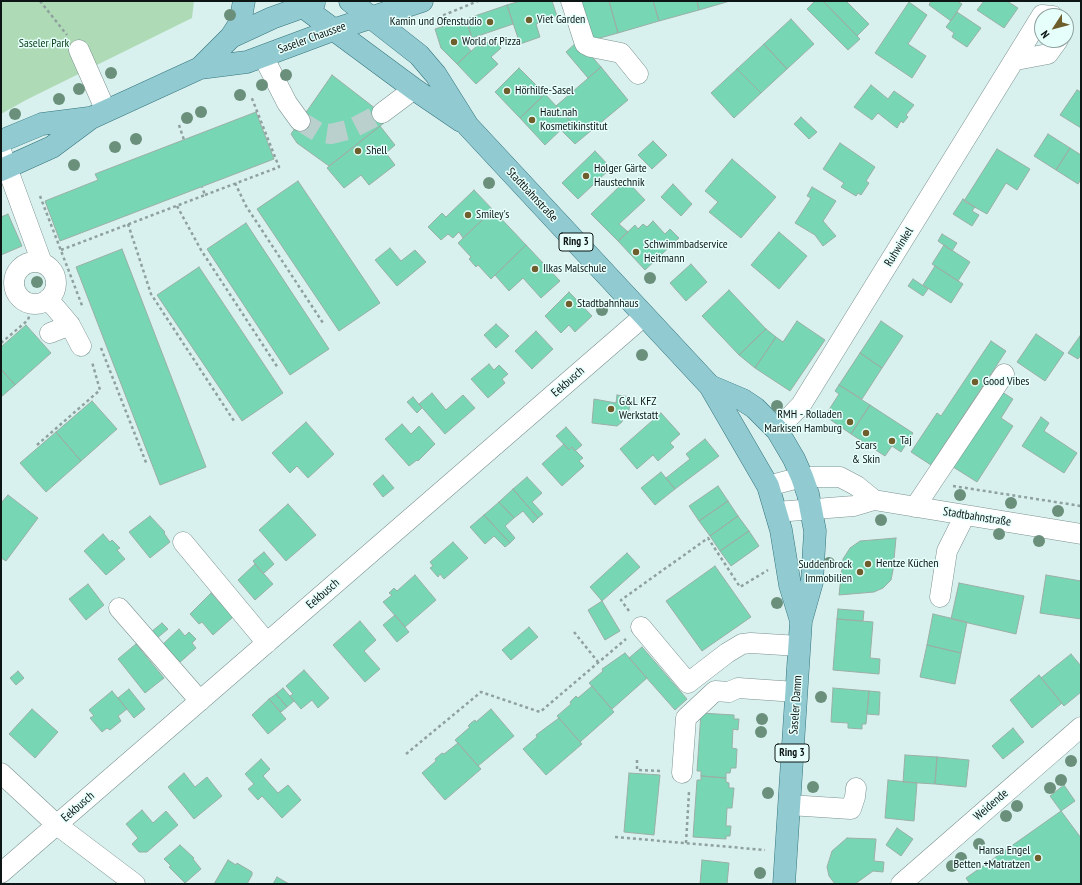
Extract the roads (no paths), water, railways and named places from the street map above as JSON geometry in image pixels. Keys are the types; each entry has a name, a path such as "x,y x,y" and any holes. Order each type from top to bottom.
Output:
{"main road":[{"path":"231,37 240,23 244,1"},
{"name":"Stadtbahnstraße","path":"350,1 418,55 436,75 468,126 710,386 768,486"},
{"name":"Saseler Chaussee","path":"3,163 52,147 98,114 200,68 247,62 333,30 422,1"},
{"name":"Saseler Chaussee","path":"200,68 231,37 305,3"},
{"name":"Stadtbahnstraße","path":"305,3 333,30 468,126"},
{"name":"Saseler Chaussee","path":"1,141 42,124 98,114"},
{"name":"Stadtbahnstraße","path":"710,386 743,400 755,408 777,430 794,459 802,477"},
{"name":"Saseler Damm","path":"784,884 801,621 812,582 815,559 815,531 811,508 802,477"},
{"name":"Saseler Damm","path":"768,486 776,512 787,562 790,585 801,621"}],"street":[{"path":"571,1 585,44 591,47 621,53 638,74"},
{"name":"Ruhwinkel","path":"777,430 801,405 1034,29"},
{"path":"1016,60 1048,54 1052,48"},
{"path":"79,50 98,114"},
{"path":"263,56 287,103 300,121"},
{"path":"382,113 414,89"},
{"path":"3,163 42,263 52,270 56,282 53,295 41,301 22,299 15,288 16,275 24,265 29,263 42,263"},
{"path":"41,301 70,325 86,351"},
{"name":"Eekbusch","path":"1,873 644,316"},
{"path":"50,332 70,325"},
{"path":"915,508 1004,374"},
{"name":"Stadtbahnstraße","path":"768,486 802,477 840,477 857,486 874,500"},
{"name":"Stadtbahnstraße","path":"776,512 811,508 854,506 874,500 915,508 1081,534"},
{"path":"940,597 947,551 965,515"},
{"path":"183,542 267,643"},
{"path":"119,608 200,702"},
{"path":"641,627 688,683 727,653 742,644 750,643 799,646"},
{"path":"682,773 686,718 715,691 729,692 738,688 796,692"},
{"name":"Weidende","path":"901,884 1081,727"},
{"path":"1,773 57,825 135,884"},
{"path":"789,805 851,809 856,788"}],"tunnel":[{"path":"300,121 318,132 331,134 351,129 382,113"}],"place":[{"name":"Viet Garden","path":"529,20"},
{"name":"Kamin und Ofenstudio","path":"490,22"},
{"name":"World of Pizza","path":"454,42"},
{"name":"Hörhilfe-Sasel","path":"507,91"},
{"name":"Haut.nah Kosmetikinstitut","path":"532,120"},
{"name":"Shell","path":"358,151"},
{"name":"Holger Gärte Haustechnik","path":"586,176"},
{"name":"Smiley's","path":"468,215"},
{"name":"Schwimmbadservice Heitmann","path":"636,252"},
{"name":"Ilkas Malschule","path":"535,269"},
{"name":"Stadtbahnhaus","path":"569,304"},
{"name":"Good Vibes","path":"975,382"},
{"name":"G&L KFZ Werkstatt","path":"611,409"},
{"name":"RMH - Rolladen Markisen Hamburg","path":"850,422"},
{"name":"Scars & Skin","path":"866,433"},
{"name":"Taj","path":"892,441"},
{"name":"Hentze Küchen","path":"868,564"},
{"name":"Suddenbrock Immobilien","path":"860,572"},
{"name":"Hansa Engel Betten +Matratzen","path":"1038,858"}],"park label":[{"name":"Saseler Park","path":"44,44"}]}
